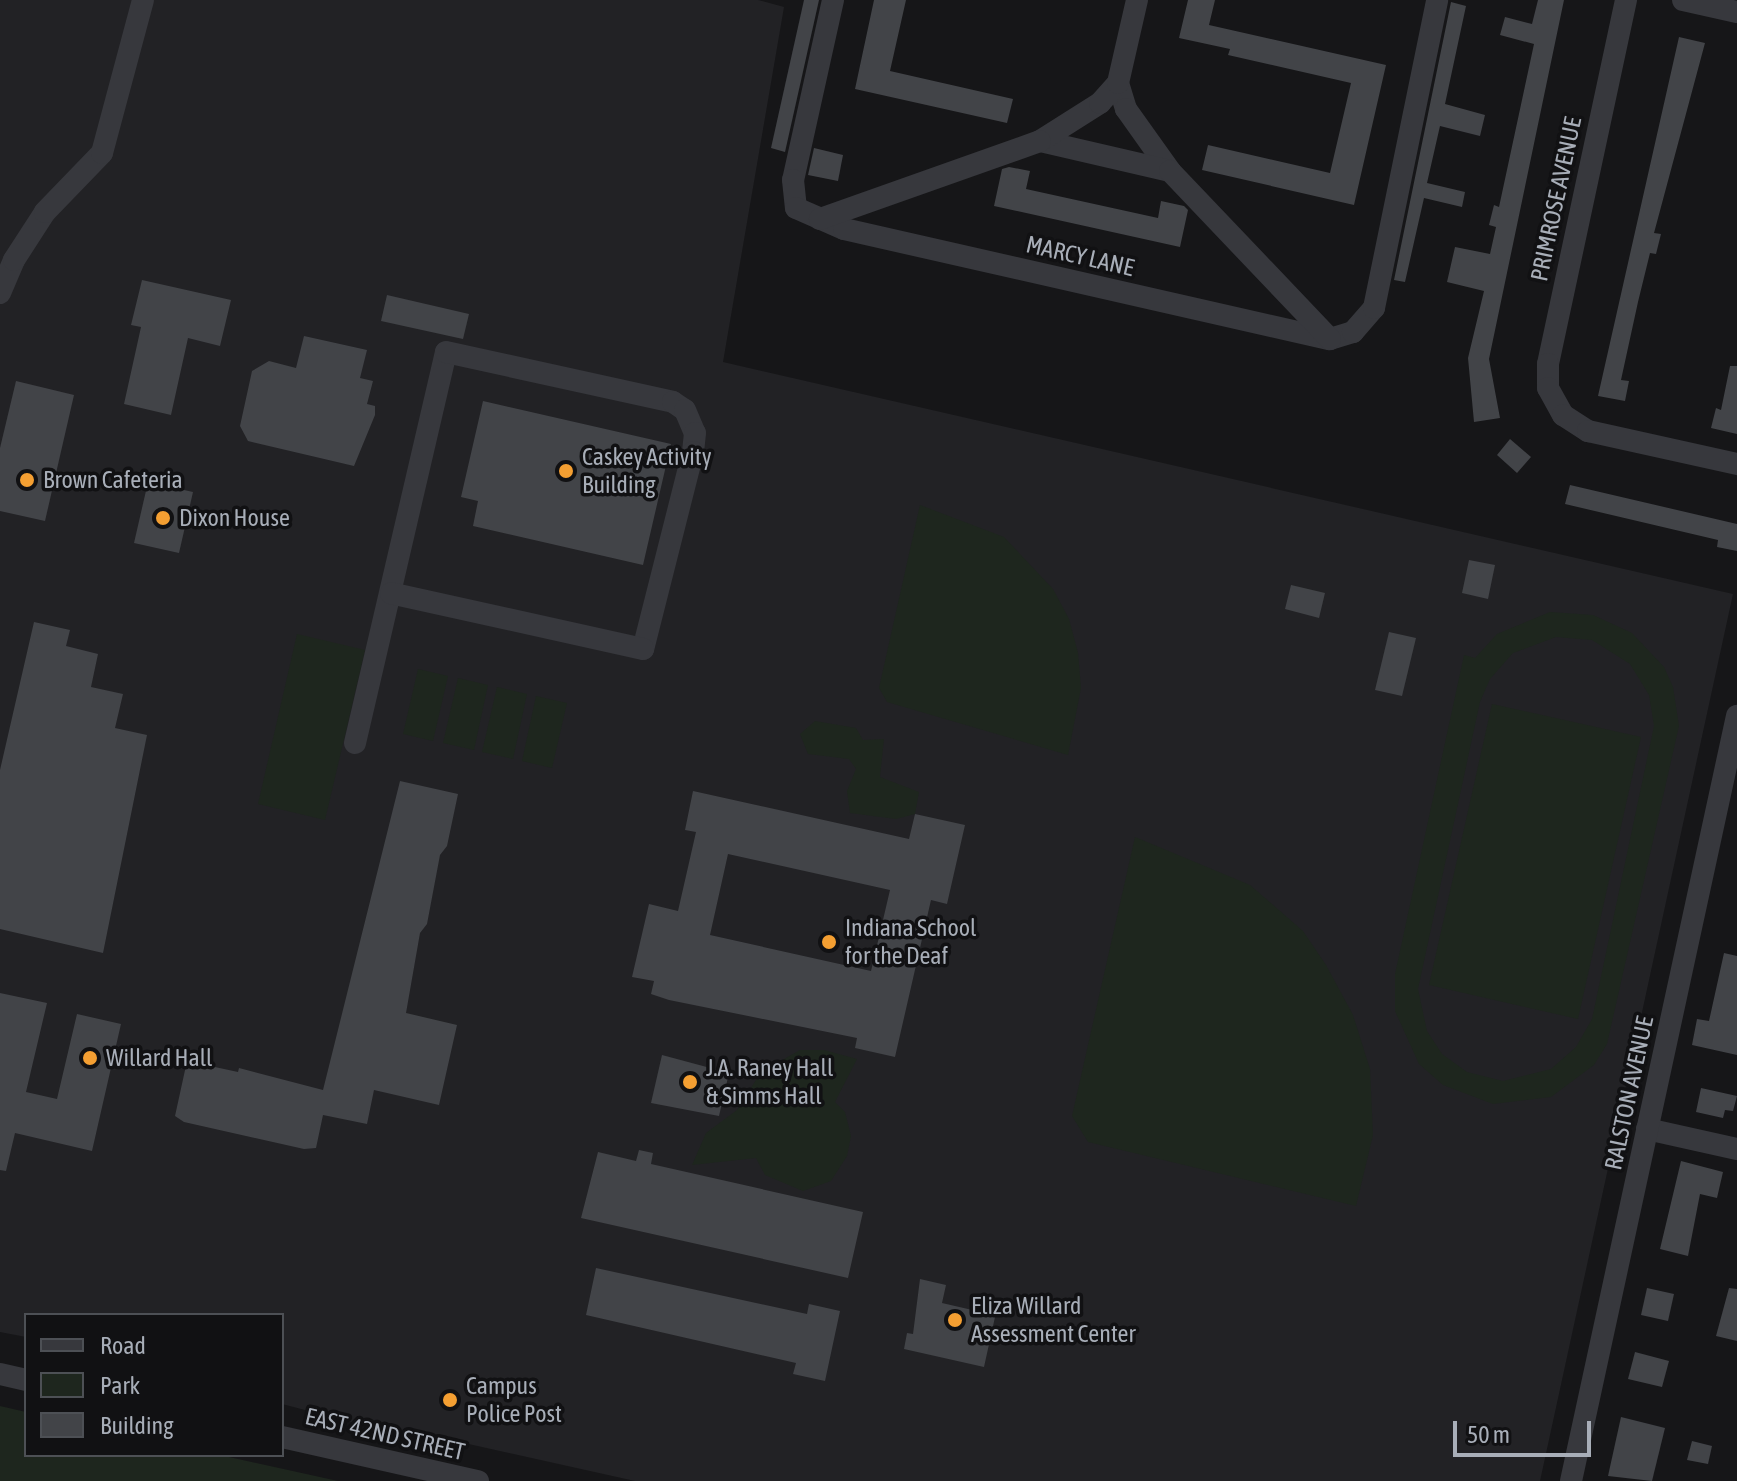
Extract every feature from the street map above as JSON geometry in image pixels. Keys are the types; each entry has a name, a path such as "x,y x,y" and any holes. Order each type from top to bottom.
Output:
{"street":[{"path":"0,293 14,260 45,212 102,153 143,0"},
{"name":"MARCY LANE","path":"833,0 793,180 796,208 859,232 1330,339"},
{"path":"820,219 1040,141 1100,103 1118,83 1137,0"},
{"path":"1118,83 1126,109 1170,171 1330,339 1353,332 1374,308 1437,0"},
{"name":"PRIMROSE AVENUE","path":"1626,0 1548,364 1548,388 1558,408 1588,431 1737,464"},
{"path":"1683,0 1737,12"},
{"path":"1040,141 1170,171"},
{"path":"355,743 446,352 673,402 685,410 695,433 693,452 643,649 391,593"},
{"name":"RALSTON AVENUE","path":"1571,1481 1737,716"},
{"path":"1647,1129 1737,1149"},
{"path":"0,1374 24,1380"},
{"name":"EAST 42ND STREET","path":"284,1437 478,1481"}],"shaded area":[{"name":"Indiana School for the Deaf","path":"0,0 758,0 784,7 723,362 1733,594 1540,1481 635,1481 424,1434 401,1435 284,1405 284,1313 24,1313 24,1337 0,1332"}],"green space":[{"path":"920,505 1004,537 1053,589 1069,619 1078,653 1081,688 1068,755 887,702 879,688"},
{"path":"1550,612 1593,615 1632,633 1664,667 1673,687 1679,726 1607,1044 1594,1065 1551,1097 1493,1104 1443,1085 1419,1064 1395,1011 1395,974 1464,655 1475,658 1497,634","holes":["1556,637 1592,640 1630,664 1649,695 1654,726 1592,1019 1576,1047 1551,1069 1503,1081 1467,1072 1442,1054 1427,1031 1418,989 1480,702 1490,679 1513,653"]},
{"path":"297,634 365,650 325,820 258,804"},
{"path":"418,669 448,676 433,741 403,734"},
{"path":"458,678 488,685 474,750 443,743"},
{"path":"497,687 527,694 513,759 482,752"},
{"path":"536,696 567,703 552,768 522,761"},
{"path":"1492,704 1641,737 1578,1019 1429,985"},
{"path":"815,721 856,728 863,740 884,739 880,777 919,792 915,814 896,819 850,813 847,791 856,769 849,759 808,754 800,734"},
{"path":"1135,837 1250,885 1303,931 1326,965 1353,1015 1370,1069 1373,1135 1356,1206 1088,1142 1072,1116"},
{"path":"800,1050 824,1050 857,1059 835,1102 845,1112 851,1136 847,1156 831,1181 803,1191 765,1175 756,1158 692,1165 706,1133 737,1110 761,1072"},
{"path":"0,1406 24,1412 24,1457 229,1457 338,1481 0,1481"}],"building":[{"path":"804,0 819,0 785,152 771,148"},
{"path":"874,0 906,0 890,71 1013,99 1007,123 855,89"},
{"path":"1188,0 1215,0 1209,25 1386,65 1354,205 1202,170 1208,145 1330,173 1351,83 1228,55 1230,49 1179,38"},
{"path":"1538,0 1564,0 1489,359 1500,418 1474,422 1468,358 1484,291 1447,282 1455,247 1490,254 1496,227 1489,225 1494,205 1499,207 1534,44 1500,35 1505,17 1532,24"},
{"path":"1451,2 1466,6 1445,104 1485,115 1480,136 1440,126 1427,183 1465,192 1462,207 1424,198 1405,282 1394,280"},
{"path":"1679,37 1705,43 1654,233 1661,234 1656,254 1650,253 1638,302 1621,380 1629,381 1625,401 1598,396"},
{"path":"814,148 843,155 838,181 808,175"},
{"path":"1009,167 1030,171 1026,189 1158,218 1161,201 1184,206 1188,210 1180,247 994,206 1002,169"},
{"path":"142,280 231,300 220,346 188,338 171,415 124,404 141,327 131,325"},
{"path":"387,295 469,314 463,339 381,321"},
{"path":"304,336 367,350 360,378 373,381 367,404 375,406 375,415 354,466 248,441 240,426 252,371 269,361 296,368"},
{"path":"1730,366 1737,366 1737,434 1711,428 1716,408 1721,410"},
{"name":"Brown Cafeteria","path":"16,381 74,395 45,521 0,511 0,448"},
{"name":"Caskey Activity Building","path":"483,401 671,444 643,565 473,526 478,501 461,497"},
{"path":"1510,439 1531,457 1517,473 1497,455"},
{"name":"Dixon House","path":"148,482 193,492 179,553 134,543"},
{"path":"1570,485 1737,524 1737,551 1717,547 1718,540 1565,504"},
{"path":"1469,560 1495,565 1488,599 1462,593"},
{"path":"1291,585 1325,593 1319,618 1285,609"},
{"path":"34,622 70,630 66,646 98,654 91,687 123,694 115,728 147,735 103,953 0,929 0,770"},
{"path":"1389,632 1416,638 1402,696 1375,690"},
{"path":"400,781 458,794 447,846 440,855 427,924 420,933 406,1013 457,1025 439,1105 374,1090 367,1124 323,1115 316,1148 304,1149 184,1122 175,1116 187,1061 238,1072 239,1068 323,1090"},
{"path":"693,791 909,839 915,814 965,825 947,904 931,900 895,1057 855,1048 857,1038 669,1000 651,994 654,981 632,977 649,904 678,911 696,832 685,830","holes":["728,854 890,890 871,971 710,935"]},
{"path":"1724,953 1737,956 1737,1055 1692,1045 1697,1019 1709,1021"},
{"name":"Willard Hall","path":"0,993 47,1003 26,1092 57,1099 77,1014 121,1024 92,1151 15,1133 6,1171 0,1170"},
{"path":"662,1055 729,1073 719,1116 651,1103"},
{"path":"1701,1088 1737,1096 1733,1111 1725,1110 1723,1118 1696,1112"},
{"path":"639,1150 653,1153 651,1164 863,1212 848,1278 581,1218 598,1152 636,1161"},
{"path":"1681,1161 1723,1172 1717,1198 1700,1194 1688,1256 1660,1249"},
{"path":"596,1268 807,1314 809,1304 840,1311 825,1381 793,1374 796,1363 586,1315"},
{"name":"Eliza Willard Assessment Center","path":"920,1279 946,1285 942,1303 981,1312 982,1305 997,1308 984,1367 904,1349 907,1333 913,1334"},
{"path":"1647,1288 1674,1294 1668,1321 1641,1315"},
{"path":"1729,1288 1737,1289 1737,1341 1716,1336"},
{"path":"1635,1352 1669,1361 1662,1387 1628,1379"},
{"path":"1621,1417 1665,1428 1652,1481 1608,1476"},
{"path":"1692,1441 1712,1446 1708,1464 1687,1460"}],"place":[{"name":"Caskey Activity Building","path":"566,471"},
{"name":"Brown Cafeteria","path":"27,480"},
{"name":"Dixon House","path":"163,518"},
{"name":"Indiana School for the Deaf","path":"829,942"},
{"name":"Willard Hall","path":"90,1058"},
{"name":"J.A. Raney Hall & Simms Hall","path":"690,1082"},
{"name":"Eliza Willard Assessment Center","path":"955,1320"},
{"name":"Campus Police Post","path":"450,1400"}]}
